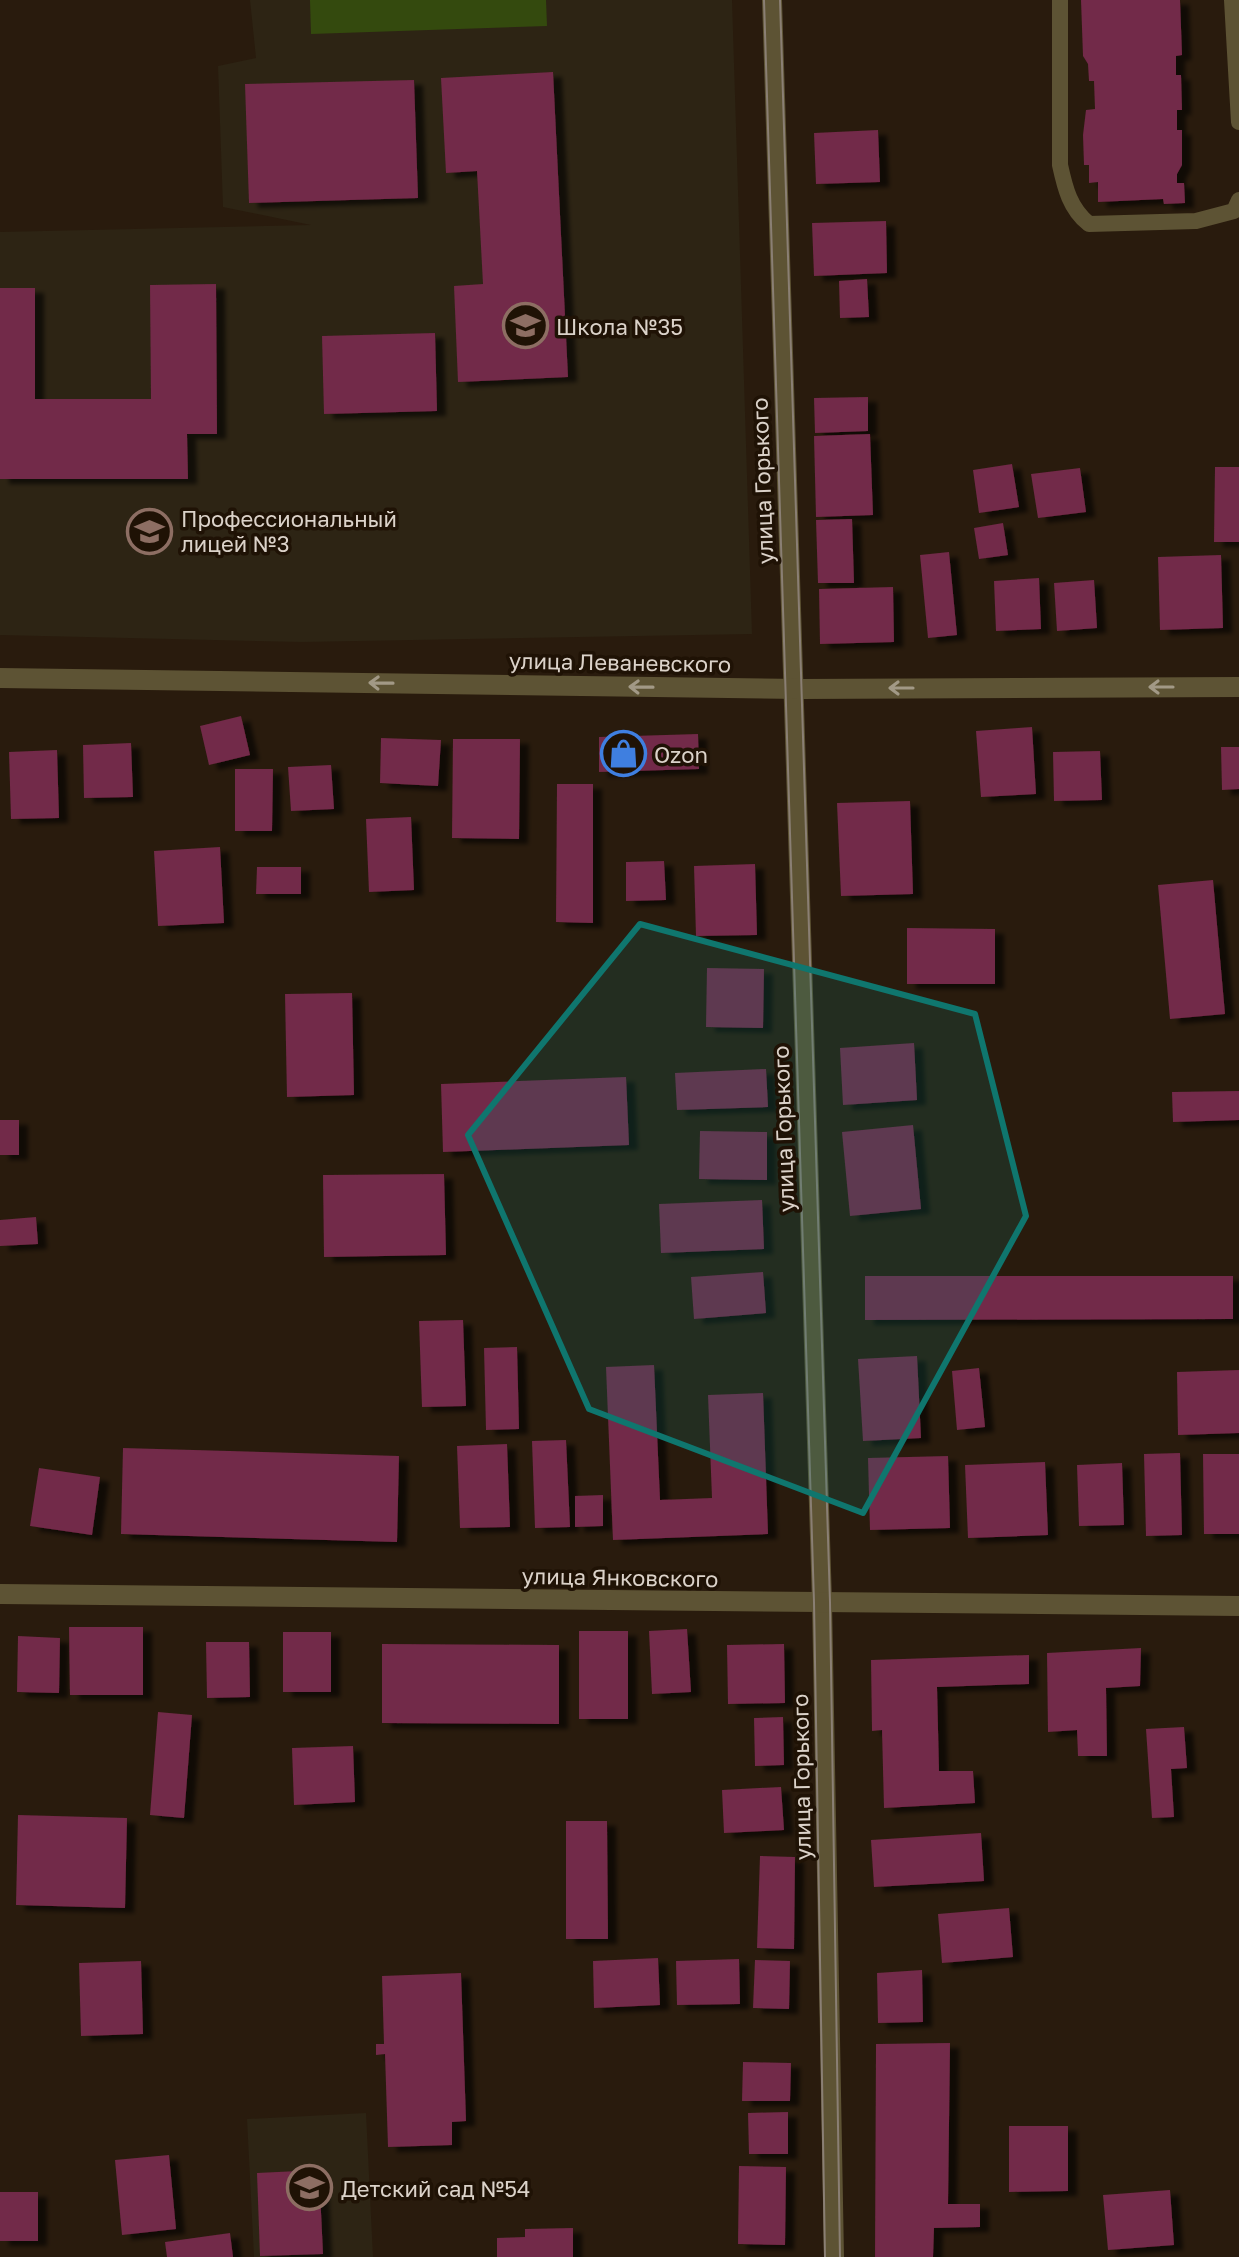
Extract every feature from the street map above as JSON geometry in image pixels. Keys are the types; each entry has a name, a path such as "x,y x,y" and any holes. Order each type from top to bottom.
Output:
{"street":[{"name":"улица Горького","path":"772,0 822,1602 834,2257"},
{"name":"улица Леваневского","path":"0,678 792,689 1239,687"},
{"name":"улица Янковского","path":"0,1594 1239,1606"}],"lane":[{"path":"1060,0 1060,165 1064,187 1077,215 1089,224 1196,221 1234,211 1239,200"},
{"path":"1232,0 1239,122"}],"highlighted area":[{"path":"640,924 975,1014 1026,1216 863,1513 589,1409 468,1135"}],"shaded area":[{"name":"Школа №35","path":"250,0 732,0 752,634 302,642 0,635 0,232 311,225 223,207 218,66 256,58"},
{"name":"Детский сад №54","path":"366,2113 373,2257 254,2257 247,2119"}],"green space":[{"path":"310,0 546,0 547,26 311,34"}],"building":[{"path":"1081,0 1180,0 1182,55 1176,56 1176,75 1181,75 1182,110 1177,110 1177,130 1182,130 1182,165 1177,174 1177,183 1184,183 1185,203 1164,204 1163,199 1098,202 1098,182 1089,183 1089,165 1084,165 1086,110 1095,109 1094,81 1089,81 1088,64 1083,56"},
{"path":"553,72 568,377 458,382 454,286 483,284 477,171 446,173 441,78"},
{"path":"414,80 418,198 249,203 245,84"},
{"path":"878,130 880,182 816,184 814,133"},
{"path":"886,221 887,273 814,276 812,223"},
{"path":"867,279 869,317 840,318 839,281"},
{"path":"216,284 217,434 187,434 188,479 0,479 0,288 35,288 35,399 151,399 150,285"},
{"path":"435,333 437,411 324,414 322,336"},
{"path":"868,397 868,431 815,433 814,398"},
{"path":"870,434 873,515 816,517 814,436"},
{"path":"1012,464 1019,507 979,513 973,470"},
{"path":"1215,467 1239,467 1239,542 1214,542"},
{"path":"1080,468 1086,512 1038,518 1031,474"},
{"path":"852,519 854,583 818,583 816,520"},
{"path":"1003,523 1008,555 979,559 974,528"},
{"path":"949,552 957,635 928,638 920,555"},
{"path":"1221,555 1223,628 1160,630 1158,557"},
{"path":"1039,578 1041,629 996,631 994,581"},
{"path":"1094,580 1097,628 1057,631 1054,583"},
{"path":"893,587 894,642 820,644 819,589"},
{"path":"241,716 250,755 209,765 200,726"},
{"path":"1032,727 1036,794 981,797 976,731"},
{"path":"698,734 699,769 599,772 599,737"},
{"path":"381,738 441,740 438,786 380,783"},
{"path":"453,739 520,739 519,839 452,838"},
{"path":"131,743 133,797 84,798 83,745"},
{"path":"1221,747 1239,747 1239,789 1222,790"},
{"path":"57,750 59,818 11,819 9,752"},
{"path":"1100,751 1102,800 1054,801 1053,752"},
{"path":"331,765 334,809 291,811 288,767"},
{"path":"235,769 273,769 272,831 235,831"},
{"path":"557,784 593,784 593,923 556,922"},
{"path":"910,801 913,894 841,896 837,803"},
{"path":"411,817 414,890 369,892 366,819"},
{"path":"220,847 224,923 158,926 154,851"},
{"path":"664,861 666,900 626,901 626,862"},
{"path":"755,864 757,935 696,936 694,866"},
{"path":"257,867 301,867 301,894 256,894"},
{"path":"1213,880 1225,1014 1170,1019 1158,885"},
{"path":"907,928 995,929 995,984 907,984"},
{"path":"707,968 764,969 763,1028 706,1027"},
{"path":"352,993 354,1095 287,1097 285,994"},
{"path":"914,1043 917,1100 843,1105 840,1048"},
{"path":"766,1069 768,1107 677,1110 675,1073"},
{"path":"626,1077 629,1145 443,1152 441,1084"},
{"path":"1239,1091 1239,1120 1173,1122 1172,1092"},
{"path":"0,1120 19,1120 19,1155 0,1155"},
{"path":"913,1125 921,1209 850,1216 842,1132"},
{"path":"700,1131 767,1132 767,1180 699,1179"},
{"path":"444,1174 446,1255 324,1257 323,1175"},
{"path":"762,1200 764,1249 661,1253 659,1204"},
{"path":"36,1217 38,1244 0,1246 0,1220"},
{"path":"763,1272 766,1313 694,1319 691,1277"},
{"path":"865,1276 1233,1276 1233,1319 865,1320"},
{"path":"463,1320 466,1406 422,1407 419,1321"},
{"path":"517,1347 519,1429 486,1430 484,1348"},
{"path":"917,1356 921,1438 863,1441 858,1359"},
{"path":"654,1365 660,1500 712,1498 708,1395 763,1393 768,1534 613,1540 606,1367"},
{"path":"979,1368 985,1427 957,1430 952,1371"},
{"path":"1239,1370 1239,1433 1178,1435 1177,1372"},
{"path":"566,1440 570,1527 535,1528 532,1441"},
{"path":"507,1444 510,1527 460,1528 457,1446"},
{"path":"123,1448 399,1456 397,1542 121,1534"},
{"path":"1180,1453 1182,1535 1146,1536 1144,1454"},
{"path":"1203,1454 1239,1454 1239,1534 1204,1534"},
{"path":"948,1456 950,1528 870,1530 868,1458"},
{"path":"1045,1462 1048,1535 968,1538 965,1465"},
{"path":"1122,1463 1124,1525 1079,1526 1077,1465"},
{"path":"39,1468 100,1477 92,1535 30,1526"},
{"path":"603,1495 603,1526 575,1527 575,1496"},
{"path":"69,1627 143,1627 143,1695 70,1695"},
{"path":"687,1629 691,1692 652,1694 649,1631"},
{"path":"579,1631 628,1631 628,1719 579,1719"},
{"path":"283,1632 331,1632 331,1692 283,1692"},
{"path":"18,1636 60,1638 59,1693 17,1692"},
{"path":"206,1642 249,1642 250,1697 207,1698"},
{"path":"382,1644 559,1645 559,1724 382,1723"},
{"path":"784,1644 785,1703 728,1704 727,1645"},
{"path":"1141,1648 1140,1686 1106,1688 1107,1756 1078,1756 1077,1730 1048,1732 1047,1653"},
{"path":"1029,1655 1029,1684 937,1687 939,1771 973,1771 975,1803 884,1808 882,1730 872,1731 871,1660"},
{"path":"158,1712 192,1715 184,1818 150,1815"},
{"path":"783,1717 784,1765 755,1766 754,1718"},
{"path":"1184,1727 1187,1768 1171,1769 1174,1817 1152,1818 1146,1729"},
{"path":"353,1746 355,1802 294,1805 292,1748"},
{"path":"781,1787 784,1830 724,1833 722,1790"},
{"path":"18,1815 127,1818 125,1908 16,1905"},
{"path":"566,1821 607,1821 608,1939 566,1939"},
{"path":"981,1833 984,1881 874,1887 871,1840"},
{"path":"760,1856 795,1857 794,1949 757,1948"},
{"path":"1009,1908 1013,1957 942,1963 938,1914"},
{"path":"658,1958 660,2005 594,2008 593,1961"},
{"path":"739,1959 740,2004 677,2005 676,1961"},
{"path":"755,1960 790,1961 789,2009 753,2008"},
{"path":"141,1961 143,2034 81,2036 79,1963"},
{"path":"922,1970 923,2022 878,2023 877,1973"},
{"path":"461,1973 466,2121 452,2122 452,2145 388,2147 385,2054 376,2055 376,2044 384,2044 382,1976"},
{"path":"950,2043 948,2204 980,2204 980,2227 934,2228 933,2257 875,2257 876,2044"},
{"path":"743,2062 791,2063 790,2101 742,2101"},
{"path":"788,2112 788,2154 749,2154 748,2113"},
{"path":"1009,2126 1068,2126 1068,2191 1009,2192"},
{"path":"169,2155 176,2229 122,2235 115,2160"},
{"path":"739,2166 786,2167 785,2245 738,2244"},
{"path":"319,2170 323,2254 260,2256 257,2173"},
{"path":"1170,2190 1174,2245 1108,2250 1103,2195"},
{"path":"0,2192 38,2192 38,2241 0,2241"},
{"path":"573,2228 573,2257 497,2257 497,2238 525,2237 525,2229"},
{"path":"230,2233 233,2257 167,2257 165,2242"}],"tram line":[{"path":"764,0 814,1602 825,2257"},
{"path":"780,0 830,1602 840,2257"}],"place":[{"name":"Школа №35","path":"525,326"},
{"name":"Профессиональный лицей №3","path":"150,531"},
{"name":"Ozon","path":"623,754"},
{"name":"Детский сад №54","path":"310,2188"}]}
